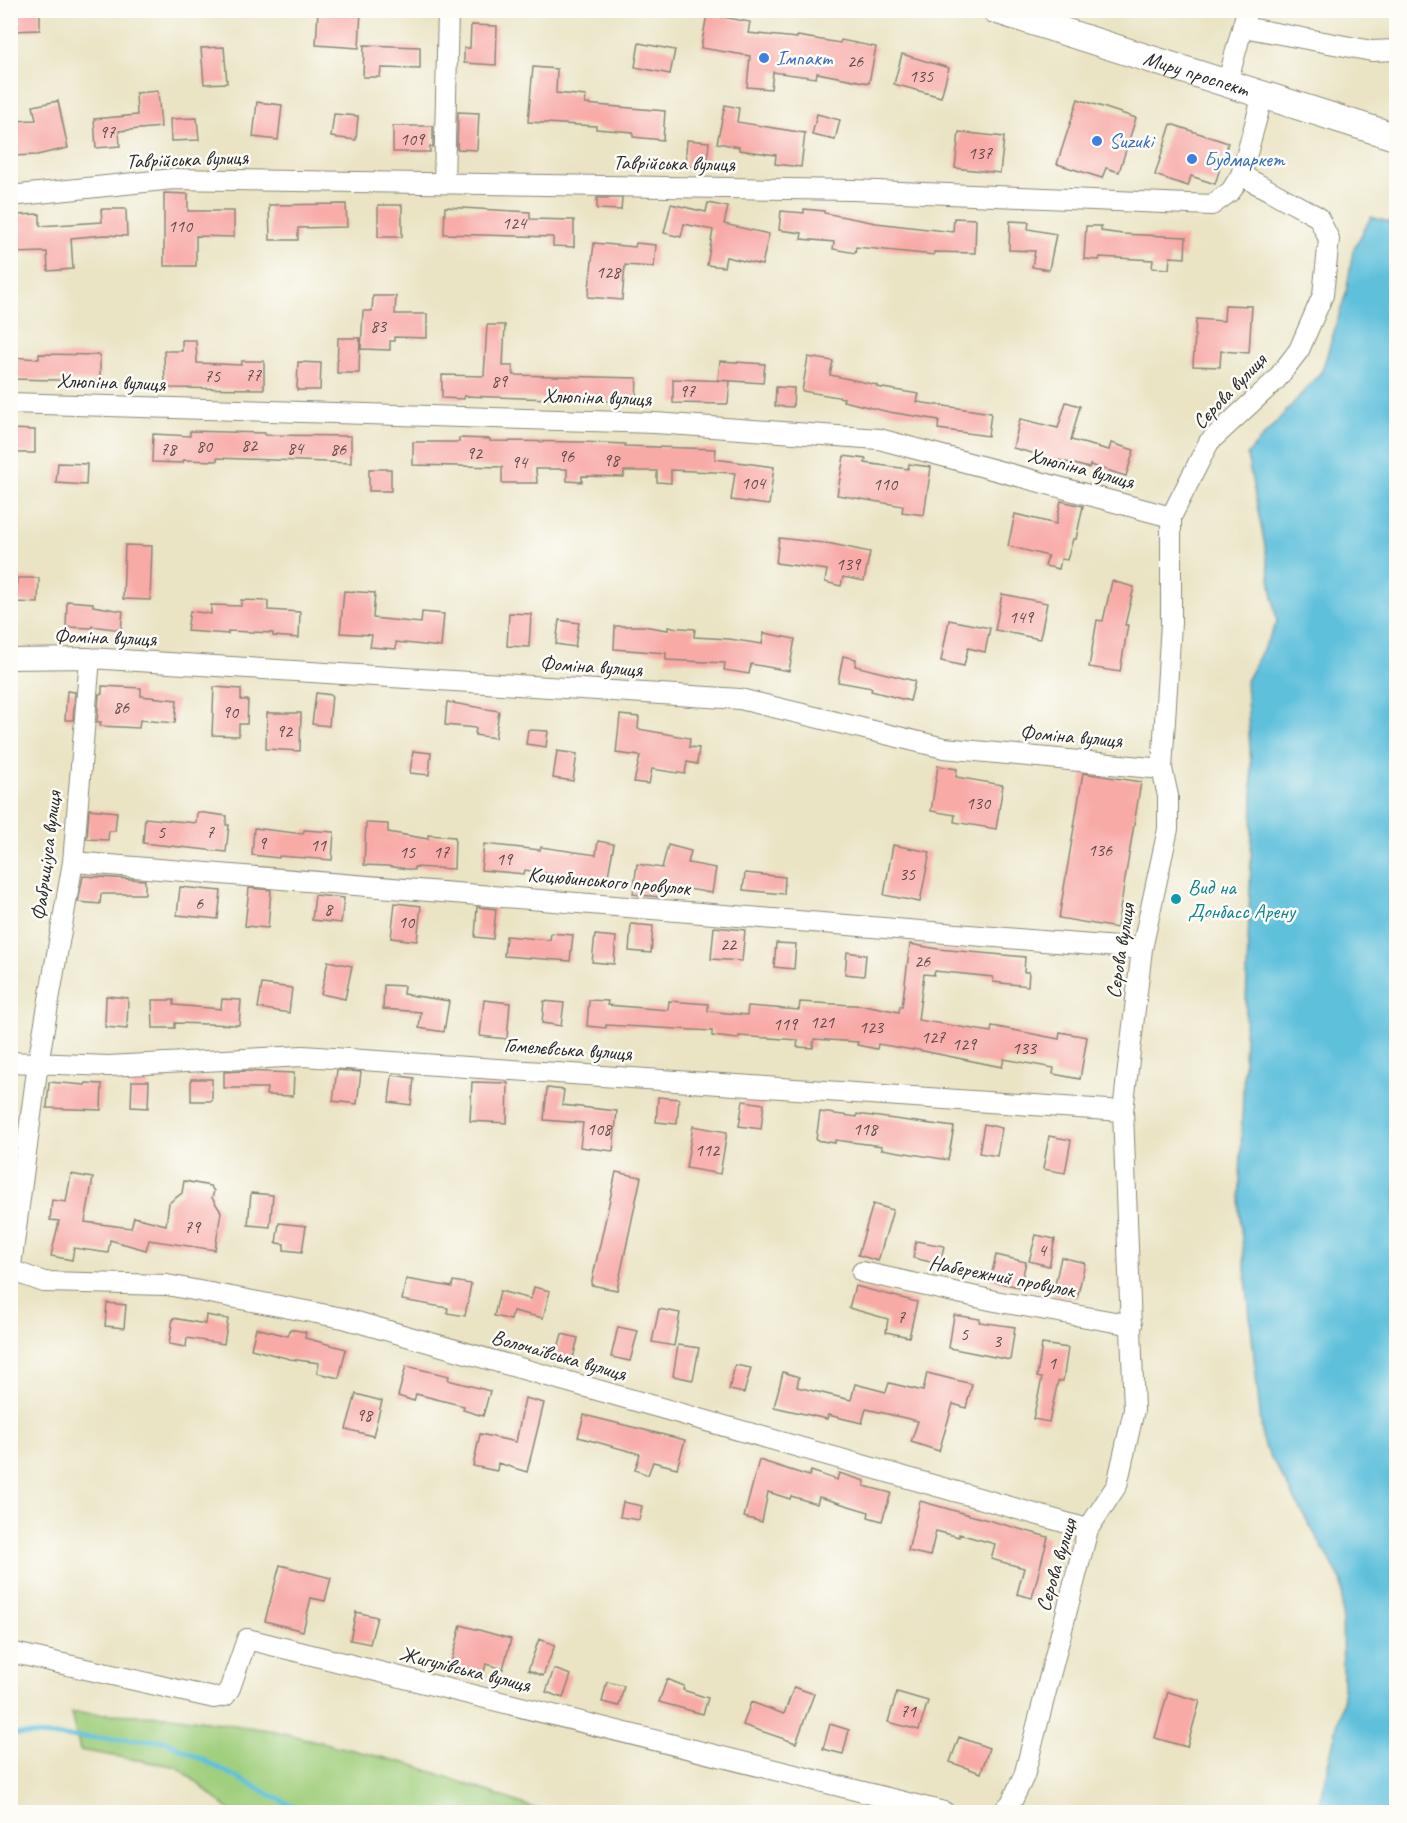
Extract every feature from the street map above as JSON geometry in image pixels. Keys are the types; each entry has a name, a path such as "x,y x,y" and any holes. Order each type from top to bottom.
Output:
{"main road":[{"name":"Миру проспект","path":"996,10 1396,137"}],"street":[{"path":"444,183 448,10"},
{"path":"1227,84 1245,19 1372,51 1396,50"},
{"name":"Таврійська вулиця","path":"10,196 173,179 853,190 1212,205 1231,191 1241,175 1263,95"},
{"name":"Сєрова вулиця","path":"1003,1812 1011,1803 1024,1776 1088,1529 1117,1485 1134,1410 1123,1111 1142,948 1168,829 1168,795 1162,769 1171,622 1171,517 1209,442 1276,380 1299,350 1323,295 1329,238 1318,217 1241,175"},
{"name":"Хлюпіна вулиця","path":"10,403 655,423 879,438 1171,517"},
{"name":"Фоміна вулиця","path":"10,659 90,658 740,699 944,748 1162,769"},
{"name":"Фабриціуса вулиця","path":"11,1271 38,1063 73,862 90,658"},
{"name":"Коцюбинського провулок","path":"73,862 1142,948"},
{"name":"Гомелєвська вулиця","path":"10,1062 108,1066 303,1056 1123,1111"},
{"name":"Волочаївська вулиця","path":"11,1271 44,1282 167,1285 342,1318 1088,1529"},
{"name":"Набережний провулок","path":"862,1272 995,1301 1132,1325"},
{"name":"Жигулівська вулиця","path":"10,1652 214,1698 225,1696 230,1688 247,1639 944,1812"}],"green space":[{"path":"71,1713 171,1716 275,1731 413,1765 545,1812 232,1812 178,1767 80,1750"}],"water":[{"path":"1371,217 1396,224 1396,1812 1317,1812 1343,1701 1342,1582 1263,1443 1239,1210 1253,799 1246,681 1277,623 1247,455 1322,371 1346,293 1353,251"}],"building":[{"path":"12,10 40,10 40,30 13,31"},
{"path":"318,10 361,10 359,48 316,45"},
{"path":"707,14 750,22 748,33 797,38 797,36 840,43 841,40 876,47 869,83 817,73 816,78 773,72 771,89 747,87 750,56 701,48"},
{"path":"471,25 497,26 496,65 464,63 464,48 470,48"},
{"path":"639,43 675,50 670,74 635,67"},
{"path":"364,45 420,47 420,69 381,68 380,77 363,77"},
{"path":"224,47 227,83 204,84 201,48"},
{"path":"902,54 949,68 941,97 894,84"},
{"path":"533,67 557,69 556,93 586,96 585,104 665,111 663,140 633,137 633,132 596,129 596,126 528,122"},
{"path":"158,91 161,127 119,131 120,146 96,148 94,119 137,115 136,93"},
{"name":"Suzuki","path":"1078,99 1136,118 1119,172 1106,168 1102,178 1057,164"},
{"path":"58,101 68,148 37,155 10,156 10,121 36,120 33,106"},
{"path":"257,102 282,105 278,140 253,137"},
{"path":"725,105 739,108 737,122 805,133 801,167 775,164 776,155 739,150 739,147 717,143"},
{"path":"458,112 479,113 477,150 457,149"},
{"path":"334,114 358,116 356,140 331,137"},
{"path":"817,114 840,120 835,140 812,135"},
{"path":"197,118 199,140 171,141 170,119"},
{"name":"Будмаркет","path":"1171,124 1228,143 1215,184 1191,176 1188,186 1155,175"},
{"path":"393,126 433,126 433,147 430,147 430,152 393,152"},
{"path":"959,132 1004,137 1000,173 955,168"},
{"path":"687,140 709,142 707,167 685,166"},
{"path":"164,193 188,194 188,211 234,211 234,237 196,236 196,266 164,266"},
{"path":"597,198 622,198 621,210 597,209"},
{"path":"708,203 728,207 724,224 769,234 762,265 726,257 724,267 707,265 713,230 684,224 681,237 664,233 671,204 706,212"},
{"path":"346,204 347,227 298,228 298,240 270,240 269,205"},
{"path":"378,205 402,205 402,237 378,237"},
{"path":"445,207 530,212 530,219 574,220 574,247 553,246 553,237 444,234"},
{"path":"101,209 126,209 127,236 104,235 71,238 73,269 48,271 47,252 10,253 10,227 17,227 16,215 40,214 40,226 102,222"},
{"path":"804,209 824,211 824,213 876,223 953,232 954,218 976,219 975,253 934,252 934,255 856,247 855,253 833,249 834,242 801,239 802,233 779,230 781,211 804,213"},
{"path":"1010,221 1029,222 1028,229 1056,234 1049,270 1032,267 1035,251 1009,250"},
{"path":"1086,226 1101,226 1101,231 1122,234 1186,237 1185,258 1170,257 1169,269 1152,268 1153,260 1100,257 1099,260 1084,259"},
{"path":"594,243 635,247 636,243 656,245 654,267 625,265 622,300 588,297"},
{"path":"373,296 396,296 395,314 427,314 427,338 394,337 394,341 390,341 390,350 361,349 363,311 372,311"},
{"path":"1225,305 1252,306 1249,353 1221,351 1220,367 1193,366 1196,319 1224,321"},
{"path":"487,325 505,325 503,366 513,366 513,375 637,378 636,402 464,396 464,399 442,398 442,375 484,376"},
{"path":"338,338 360,338 359,373 337,373"},
{"path":"182,340 196,340 197,363 241,365 242,361 264,361 264,389 165,388 164,351 182,351"},
{"path":"39,354 100,355 100,381 10,379 10,357 39,359"},
{"path":"808,357 833,361 830,375 877,385 877,387 919,394 917,402 991,413 988,436 938,429 939,420 889,412 843,401 844,398 802,391"},
{"path":"720,361 765,364 763,383 718,380"},
{"path":"298,362 321,363 320,390 297,390"},
{"path":"673,379 730,381 728,404 673,403"},
{"path":"776,387 794,388 793,407 775,406"},
{"path":"1066,402 1080,406 1071,440 1109,450 1111,443 1134,450 1126,476 1090,465 1089,468 1013,448 1020,419 1058,428"},
{"path":"10,429 35,430 35,453 10,453"},
{"path":"190,431 351,436 351,463 217,458 217,461 152,462 153,434 190,436"},
{"path":"459,438 716,449 715,459 774,467 769,505 731,500 735,473 671,470 671,483 657,482 657,471 624,471 624,477 582,476 582,482 567,481 567,469 536,469 537,483 502,483 502,467 413,465 413,442 459,442"},
{"path":"844,456 866,459 865,463 908,469 909,464 931,467 924,515 902,512 903,506 837,495"},
{"path":"58,463 87,464 86,485 56,483"},
{"path":"369,469 391,469 391,491 369,491"},
{"path":"1061,501 1083,506 1076,539 1073,539 1067,560 1061,559 1059,569 1045,566 1048,556 1008,546 1015,514 1056,524"},
{"path":"779,538 832,544 870,552 864,581 843,577 841,586 825,582 827,570 776,563"},
{"path":"125,545 152,546 150,600 123,599"},
{"path":"17,578 39,578 38,603 16,602"},
{"path":"1112,581 1134,587 1125,625 1128,625 1120,672 1089,667 1097,620 1103,621"},
{"path":"344,591 375,593 373,618 421,623 422,612 444,614 441,647 396,642 396,649 370,647 372,635 340,633"},
{"path":"1002,594 1047,603 1040,639 995,630"},
{"path":"241,600 268,601 268,610 300,612 299,638 273,636 273,633 228,631 228,634 187,631 190,611 211,614 211,605 241,606"},
{"path":"67,601 93,603 93,606 123,611 121,630 92,626 92,628 66,627"},
{"path":"509,613 531,614 529,647 507,646"},
{"path":"559,620 579,623 575,647 556,644"},
{"path":"949,620 990,628 985,652 968,648 964,666 941,661"},
{"path":"615,626 643,626 668,630 668,627 695,629 694,637 762,644 764,633 795,639 789,671 751,664 749,674 724,670 725,663 666,660 666,653 614,649"},
{"path":"843,656 856,659 855,666 915,681 910,701 871,691 872,688 838,682"},
{"path":"102,686 141,688 141,696 177,700 175,723 140,720 139,728 100,726 101,722 97,722 99,694 102,694"},
{"path":"214,687 241,689 241,700 248,700 247,724 239,724 239,736 212,735"},
{"path":"67,691 75,692 73,720 65,720"},
{"path":"316,693 332,695 329,726 312,724"},
{"path":"447,702 499,711 495,738 475,735 476,728 445,725"},
{"path":"267,713 301,713 300,751 266,749"},
{"path":"620,715 639,717 638,729 690,738 689,747 699,748 697,764 687,762 685,774 652,769 649,784 634,782 640,756 616,753"},
{"path":"528,730 548,731 546,747 526,744"},
{"path":"413,751 431,753 429,775 410,773"},
{"path":"557,751 577,754 573,781 553,778"},
{"path":"938,766 957,769 956,777 1003,785 996,829 954,822 955,815 931,811"},
{"path":"1083,773 1141,782 1117,928 1059,918"},
{"path":"89,809 117,812 115,831 109,831 108,840 87,839"},
{"path":"197,812 227,816 226,825 229,825 226,852 143,843 145,818 196,823"},
{"path":"366,823 388,824 388,832 428,839 428,835 455,837 454,869 414,867 414,870 364,865"},
{"path":"254,828 303,834 304,830 334,832 332,860 252,855"},
{"path":"598,841 614,844 607,881 525,870 524,874 481,870 484,844 540,850 541,847 596,855"},
{"path":"668,845 691,851 688,863 716,868 712,893 661,886 659,897 633,894 637,864 662,868"},
{"path":"893,845 930,852 920,902 884,895"},
{"path":"745,873 785,877 784,894 743,890"},
{"path":"83,876 145,880 145,894 101,894 100,904 78,902"},
{"path":"180,887 221,891 218,919 177,915"},
{"path":"249,888 271,890 268,928 245,926"},
{"path":"315,895 344,898 341,923 312,920"},
{"path":"395,903 421,906 417,941 391,938"},
{"path":"477,907 496,909 493,939 475,937"},
{"path":"631,924 653,926 651,953 629,951"},
{"path":"714,927 745,930 742,961 711,959"},
{"path":"551,933 573,935 570,961 504,956 506,936 550,940"},
{"path":"595,935 616,937 614,964 592,962"},
{"path":"776,943 796,944 794,969 774,967"},
{"path":"910,944 938,949 1025,957 1024,972 1029,972 1028,986 993,982 993,977 935,971 934,975 924,974 918,1020 991,1032 992,1026 1059,1039 1060,1032 1087,1037 1080,1079 1053,1074 1054,1068 1004,1059 1002,1067 878,1044 877,1049 857,1045 858,1042 814,1039 813,1048 797,1047 798,1040 739,1036 738,1039 712,1036 712,1031 587,1026 589,1000 608,1001 607,1005 668,1010 669,1001 708,1004 708,1011 747,1015 748,1006 799,1010 800,1002 870,1006 899,1012 900,1006 902,1007"},
{"path":"847,952 866,955 864,976 845,974"},
{"path":"328,961 352,966 345,999 321,994"},
{"path":"262,984 292,988 289,1013 258,1008"},
{"path":"384,985 404,986 403,994 449,1001 444,1032 419,1028 421,1012 383,1009"},
{"path":"106,996 128,998 127,1029 105,1027"},
{"path":"222,999 241,1000 239,1025 175,1023 175,1028 153,1028 152,1000 174,1000 174,1005 221,1009"},
{"path":"484,1000 510,1003 507,1039 480,1036"},
{"path":"544,1001 564,1003 561,1026 542,1023"},
{"path":"337,1070 361,1072 357,1104 333,1101"},
{"path":"224,1072 294,1073 293,1096 266,1095 267,1088 224,1088"},
{"path":"392,1075 414,1078 411,1105 389,1102"},
{"path":"191,1079 212,1079 212,1101 191,1101"},
{"path":"132,1081 149,1081 148,1108 131,1107"},
{"path":"49,1082 102,1084 101,1110 47,1108"},
{"path":"472,1082 508,1083 507,1123 470,1121"},
{"path":"547,1088 564,1090 562,1105 617,1111 613,1151 580,1147 583,1123 544,1120"},
{"path":"658,1097 679,1099 677,1124 656,1122"},
{"path":"743,1101 764,1104 761,1129 739,1126"},
{"path":"820,1112 857,1117 857,1114 954,1127 948,1160 881,1149 882,1146 816,1140"},
{"path":"984,1124 1002,1128 997,1156 979,1153"},
{"path":"693,1126 727,1132 720,1174 686,1168"},
{"path":"1049,1136 1071,1140 1065,1173 1043,1169"},
{"path":"616,1172 641,1177 617,1290 591,1285"},
{"path":"71,1174 93,1178 85,1222 131,1228 134,1217 166,1225 169,1203 182,1193 184,1181 210,1186 214,1191 212,1198 221,1212 215,1250 149,1240 146,1250 110,1240 108,1253 74,1248 72,1260 51,1256 59,1221 50,1220 52,1200 66,1202"},
{"path":"251,1193 273,1195 270,1227 248,1225"},
{"path":"873,1204 893,1210 878,1261 858,1255"},
{"path":"279,1223 306,1226 302,1252 284,1250 284,1244 276,1243"},
{"path":"1036,1235 1055,1239 1049,1266 1029,1261"},
{"path":"916,1241 944,1246 940,1264 913,1258"},
{"path":"996,1255 1026,1262 1020,1287 990,1281"},
{"path":"1061,1257 1085,1263 1077,1299 1053,1294"},
{"path":"406,1279 452,1287 453,1281 471,1284 465,1316 447,1313 448,1308 402,1300"},
{"path":"855,1286 917,1302 909,1337 886,1332 888,1319 849,1308"},
{"path":"534,1287 550,1291 543,1318 513,1311 511,1320 494,1316 500,1291 531,1299"},
{"path":"107,1303 126,1305 124,1328 105,1326"},
{"path":"659,1309 680,1313 674,1346 652,1342"},
{"path":"206,1315 228,1319 224,1344 187,1338 186,1347 169,1344 173,1318 205,1324"},
{"path":"954,1315 980,1319 979,1322 1015,1327 1010,1360 949,1348"},
{"path":"618,1327 638,1331 630,1361 611,1357"},
{"path":"256,1328 288,1336 290,1329 306,1332 305,1338 346,1349 339,1378 317,1373 319,1363 290,1359 251,1349"},
{"path":"562,1334 578,1338 572,1362 555,1359"},
{"path":"1042,1344 1068,1348 1063,1381 1058,1381 1049,1422 1033,1419 1042,1378 1037,1377"},
{"path":"678,1345 699,1348 693,1380 673,1376"},
{"path":"735,1365 751,1368 744,1393 729,1390"},
{"path":"406,1366 449,1376 448,1380 490,1391 483,1416 463,1410 464,1406 416,1394 414,1401 398,1396"},
{"path":"783,1372 799,1377 797,1387 851,1400 855,1384 886,1392 889,1383 923,1391 927,1373 972,1384 966,1408 953,1404 939,1451 911,1442 918,1421 866,1409 862,1423 828,1415 827,1419 774,1407"},
{"path":"356,1394 382,1401 373,1436 346,1429"},
{"path":"525,1398 544,1403 527,1472 498,1463 497,1471 473,1466 480,1434 516,1442"},
{"path":"584,1415 685,1440 677,1468 653,1462 648,1475 635,1470 640,1454 578,1437"},
{"path":"759,1460 809,1476 811,1471 837,1480 839,1473 865,1481 864,1486 891,1493 882,1521 868,1517 869,1512 819,1497 817,1504 768,1492 762,1522 744,1517"},
{"path":"920,1501 1048,1537 1032,1598 1017,1594 1024,1568 991,1559 995,1544 959,1534 959,1537 936,1531 930,1556 908,1551"},
{"path":"623,1502 642,1506 639,1520 620,1517"},
{"path":"280,1565 331,1578 325,1601 311,1598 303,1631 265,1621"},
{"path":"356,1612 377,1617 370,1644 350,1640"},
{"path":"461,1625 511,1639 503,1669 486,1664 482,1680 449,1671"},
{"path":"539,1639 555,1645 543,1676 528,1670"},
{"path":"554,1669 571,1675 563,1698 546,1692"},
{"path":"667,1679 684,1686 683,1690 708,1698 703,1714 659,1702"},
{"path":"607,1682 624,1686 619,1706 602,1702"},
{"path":"794,1687 814,1694 796,1743 743,1725 751,1702 784,1714"},
{"path":"897,1692 928,1701 919,1730 888,1722"},
{"path":"1168,1692 1200,1701 1187,1747 1155,1738"},
{"path":"830,1724 849,1730 843,1754 823,1749"},
{"path":"959,1737 989,1748 981,1773 950,1762"}],"waterway":[{"path":"10,1734 166,1741 304,1812"}],"place":[{"name":"Iмпакт","path":"764,58"},
{"name":"Suzuki","path":"1097,141"},
{"name":"Будмаркет","path":"1192,159"},
{"name":"Вид на Донбасс Арену","path":"1176,899"}]}
